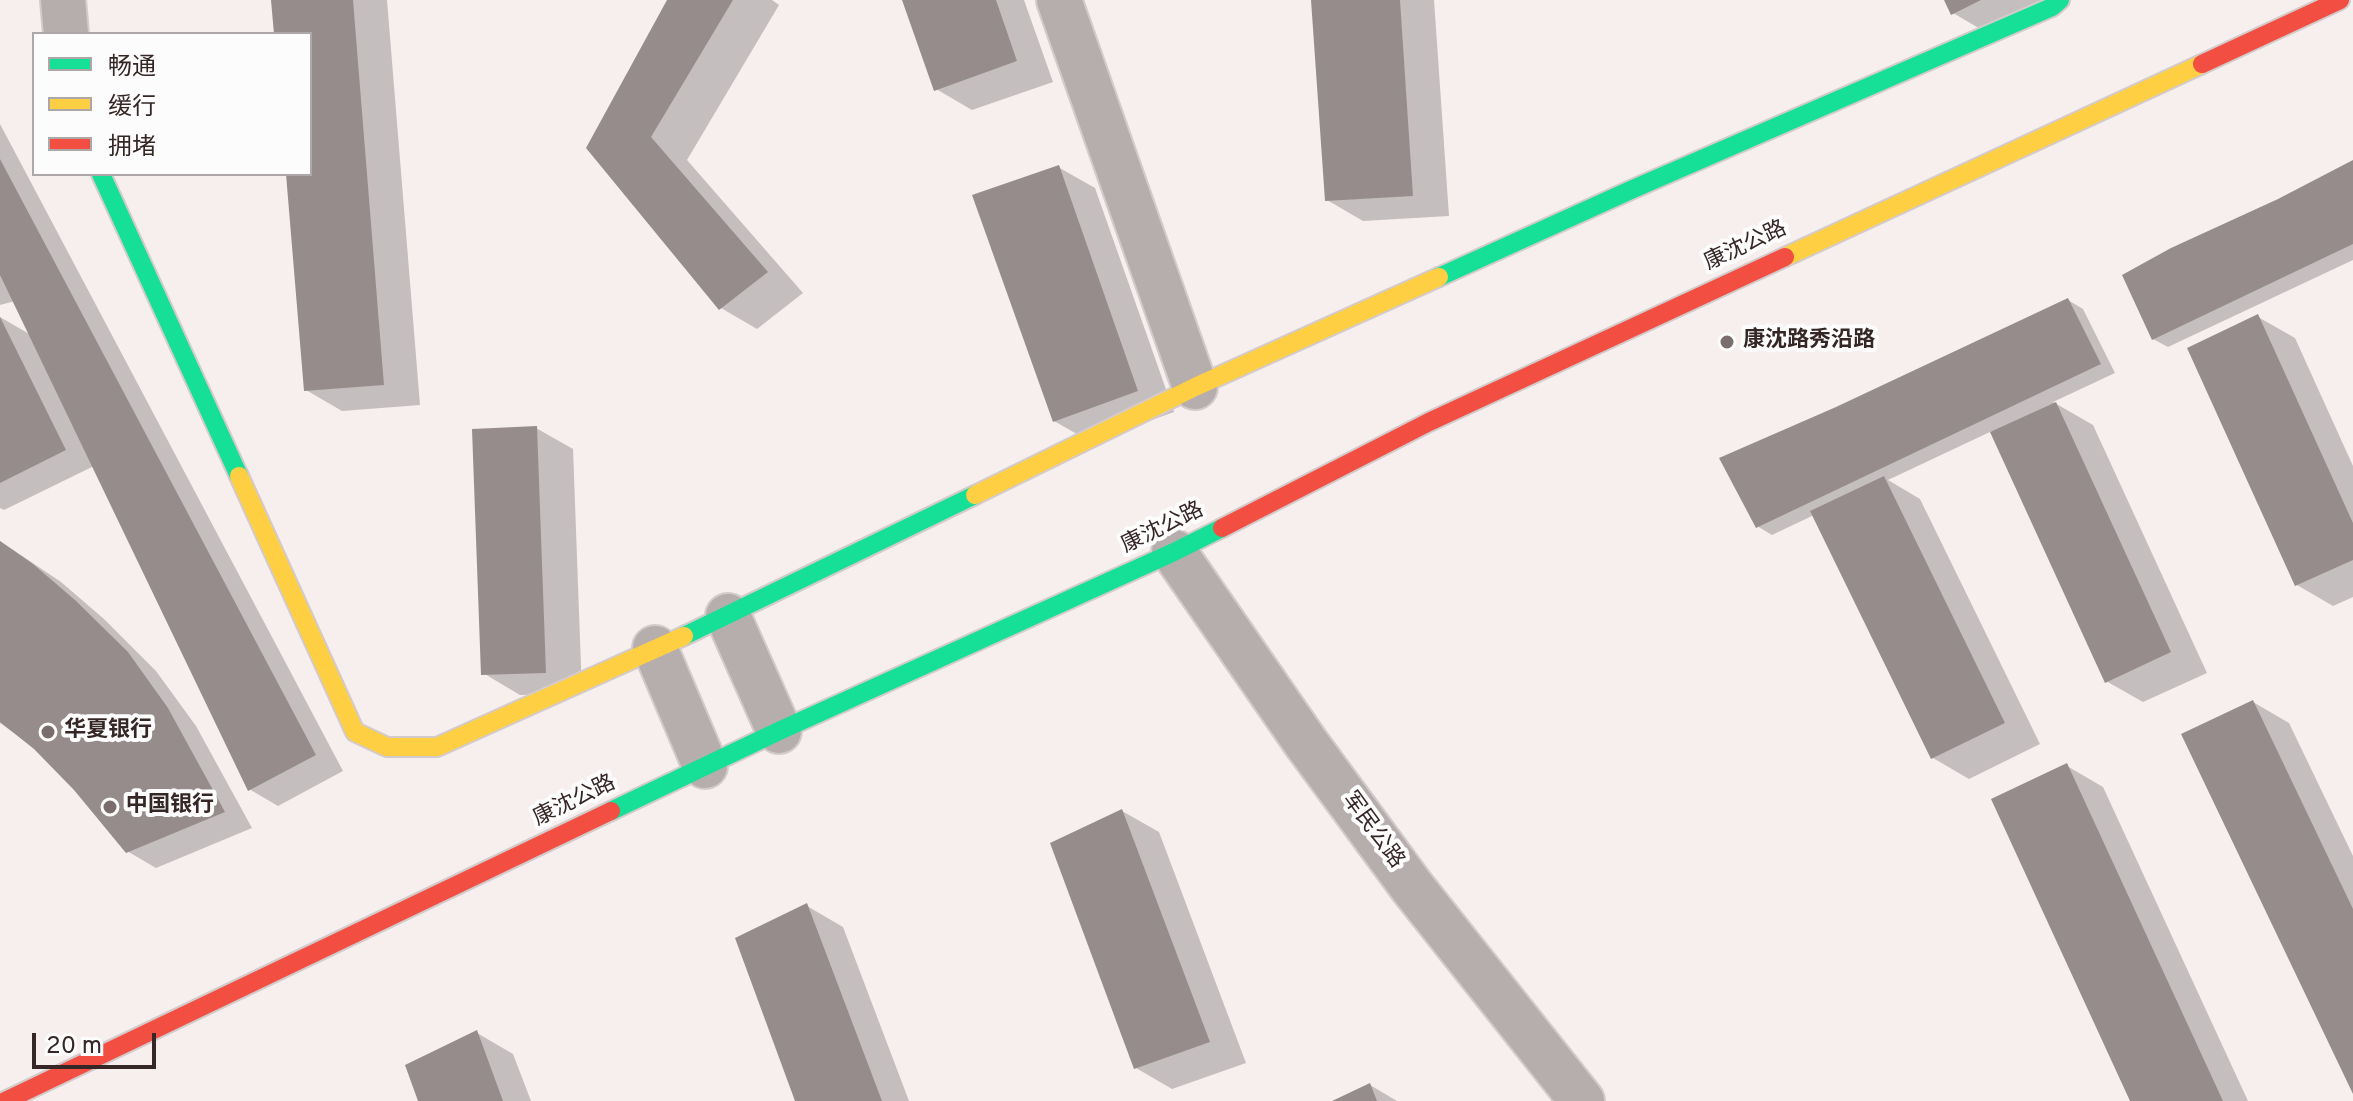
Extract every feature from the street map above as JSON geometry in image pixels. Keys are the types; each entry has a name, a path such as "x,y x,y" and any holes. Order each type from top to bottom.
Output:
{"street":[{"path":"63,0 66,32"},
{"path":"1059,0 1195,387"},
{"path":"102,176 355,732 387,747 437,747 728,616 1195,387 1633,189 2052,7 2060,0"},
{"name":"康沈公路","path":"5,1101 779,731 1174,552 1443,416 2334,1"},
{"name":"军民公路","path":"1174,552 1306,743 1412,887 1582,1101"},
{"path":"728,616 779,731"},
{"path":"655,648 705,766"}],"building":[{"path":"271,0 353,0 384,385 304,391 286,176 312,176 312,32 274,32"},
{"path":"667,0 733,0 651,137 768,272 719,310 586,148"},
{"path":"902,0 996,0 1017,61 934,91"},
{"path":"1311,0 1400,0 1413,196 1325,201"},
{"path":"1944,0 1981,0 1951,15"},
{"path":"0,159 316,755 248,791 0,275"},
{"path":"2353,160 2353,244 2152,340 2122,275"},
{"path":"1059,165 1138,391 1053,422 972,195"},
{"path":"2068,298 2101,364 1756,528 1719,458"},
{"path":"2258,314 2353,523 2353,560 2295,586 2187,348"},
{"path":"0,317 66,450 0,483"},
{"path":"2056,402 2171,652 2105,683 1990,432"},
{"path":"537,426 546,673 481,675 472,429"},
{"path":"1884,476 2005,723 1931,759 1810,511"},
{"path":"0,541 75,600 128,652 168,708 225,812 126,853 74,790 34,749 0,722"},
{"path":"2253,700 2353,909 2353,1094 2181,734"},
{"path":"2067,763 2223,1101 2130,1101 1991,799"},
{"path":"1122,809 1210,1042 1134,1069 1050,843"},
{"path":"807,903 882,1101 795,1101 735,938"},
{"path":"477,1030 503,1101 418,1101 405,1065"},
{"path":"1370,1083 1377,1101 1332,1101"}],"traffic: fast":[{"path":"1439,277 2052,7 2060,0"},
{"path":"102,176 239,476"},
{"path":"684,636 975,495"},
{"path":"611,811 1222,528"}],"traffic: slow":[{"path":"1785,257 2202,64"},
{"path":"975,495 1195,387 1439,277"},
{"path":"239,476 355,732 387,747 437,747 684,636"}],"traffic: jam":[{"path":"2202,64 2340,0"},
{"path":"1222,528 1429,422 1785,257"},
{"path":"5,1101 611,811"}],"place":[{"name":"康沈路秀沿路","path":"1727,342"},
{"name":"华夏银行","path":"48,732"},
{"name":"中国银行","path":"110,807"}]}
